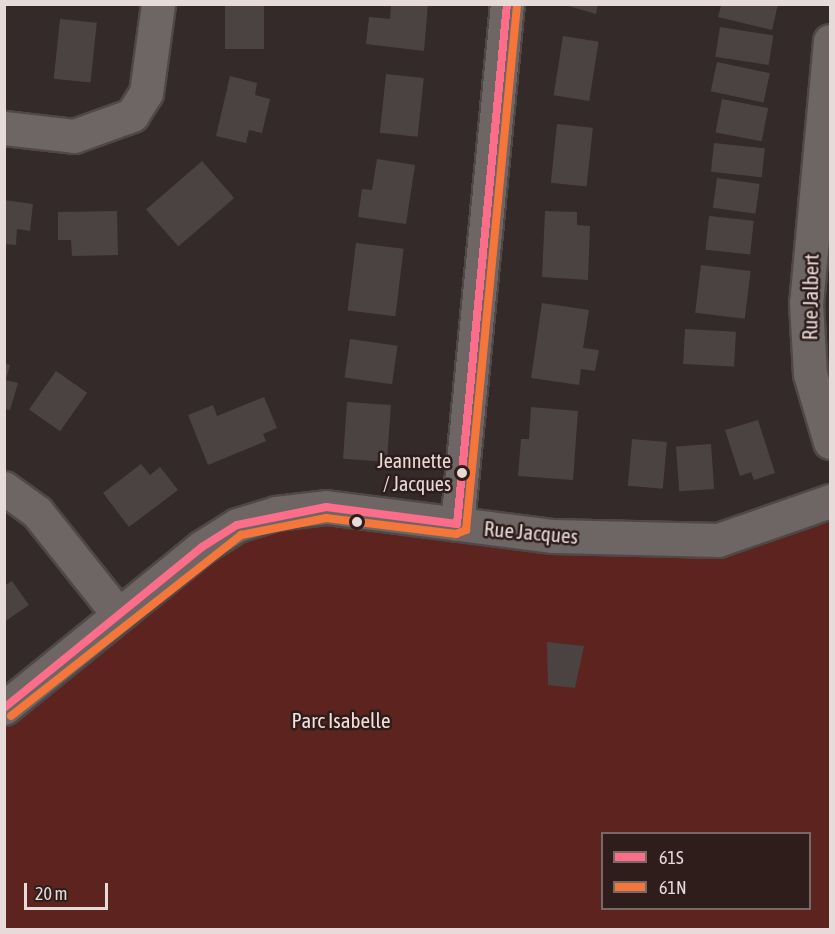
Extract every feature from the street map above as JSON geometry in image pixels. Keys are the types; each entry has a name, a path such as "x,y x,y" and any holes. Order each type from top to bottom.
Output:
{"street":[{"path":"4,128 74,136 132,115 146,93 158,4"},
{"path":"457,524 507,4"},
{"name":"Rue Jalbert","path":"831,41 828,93 806,303 810,374 831,442"},
{"path":"4,488 37,512 118,614"},
{"name":"Rue Jacques","path":"4,708 202,547 237,525 276,513 326,507 553,536 718,540 831,501"}],"green space":[{"name":"Parc Isabelle","path":"830,500 830,929 5,930 5,708 276,513 718,540"}],"building":[{"path":"225,4 264,4 264,49 225,49"},
{"path":"391,4 428,4 424,51 366,44 369,17 390,19"},
{"path":"562,4 598,4 596,14"},
{"path":"778,4 772,30 718,17 721,6"},
{"path":"60,19 97,23 91,83 54,79"},
{"path":"720,27 773,35 769,65 715,57"},
{"path":"563,36 599,42 589,101 554,95"},
{"path":"717,62 770,73 764,103 711,91"},
{"path":"386,74 424,78 418,137 380,133"},
{"path":"230,76 257,83 255,95 270,99 262,133 249,130 246,143 216,136"},
{"path":"722,99 768,108 762,141 716,132"},
{"path":"557,124 593,128 587,186 551,183"},
{"path":"714,143 765,148 762,177 711,172"},
{"path":"377,159 415,165 406,224 358,217 362,189 372,190"},
{"path":"202,161 234,198 178,247 146,210"},
{"path":"717,178 760,184 755,214 713,208"},
{"path":"4,200 33,204 30,231 17,229 16,245 4,244"},
{"path":"117,211 118,255 72,256 71,240 58,240 58,212"},
{"path":"545,211 577,212 577,225 590,226 588,280 542,277"},
{"path":"709,216 754,221 750,255 705,250"},
{"path":"356,243 404,249 395,316 348,310"},
{"path":"701,265 751,271 745,319 695,313"},
{"path":"542,303 589,310 583,348 599,350 595,371 581,369 579,385 531,378"},
{"path":"685,329 736,332 734,367 683,364"},
{"path":"350,339 398,346 392,384 345,378"},
{"path":"4,363 10,365 6,380 18,383 10,410 4,409"},
{"path":"56,371 87,393 60,431 29,410"},
{"path":"264,397 277,428 263,434 266,441 208,465 188,415 213,405 217,416"},
{"path":"347,402 391,405 387,462 343,459"},
{"path":"531,407 578,411 573,480 518,476 521,439 529,439"},
{"path":"758,420 775,473 754,480 751,472 740,476 725,430"},
{"path":"632,439 667,442 663,489 628,486"},
{"path":"711,444 714,489 679,491 676,446"},
{"path":"141,464 150,475 160,467 178,490 129,527 103,493"},
{"path":"12,581 29,605 4,622 4,586"},
{"path":"547,642 584,646 575,688 548,685"}],"transit line":[{"name":"61S","path":"4,708 202,547 237,525 326,507 457,524 507,4"},
{"name":"61N","path":"11,716 241,535 326,518 456,534 466,530 517,5"}],"place":[{"name":"Jeannette / Jacques","path":"462,473"}]}
